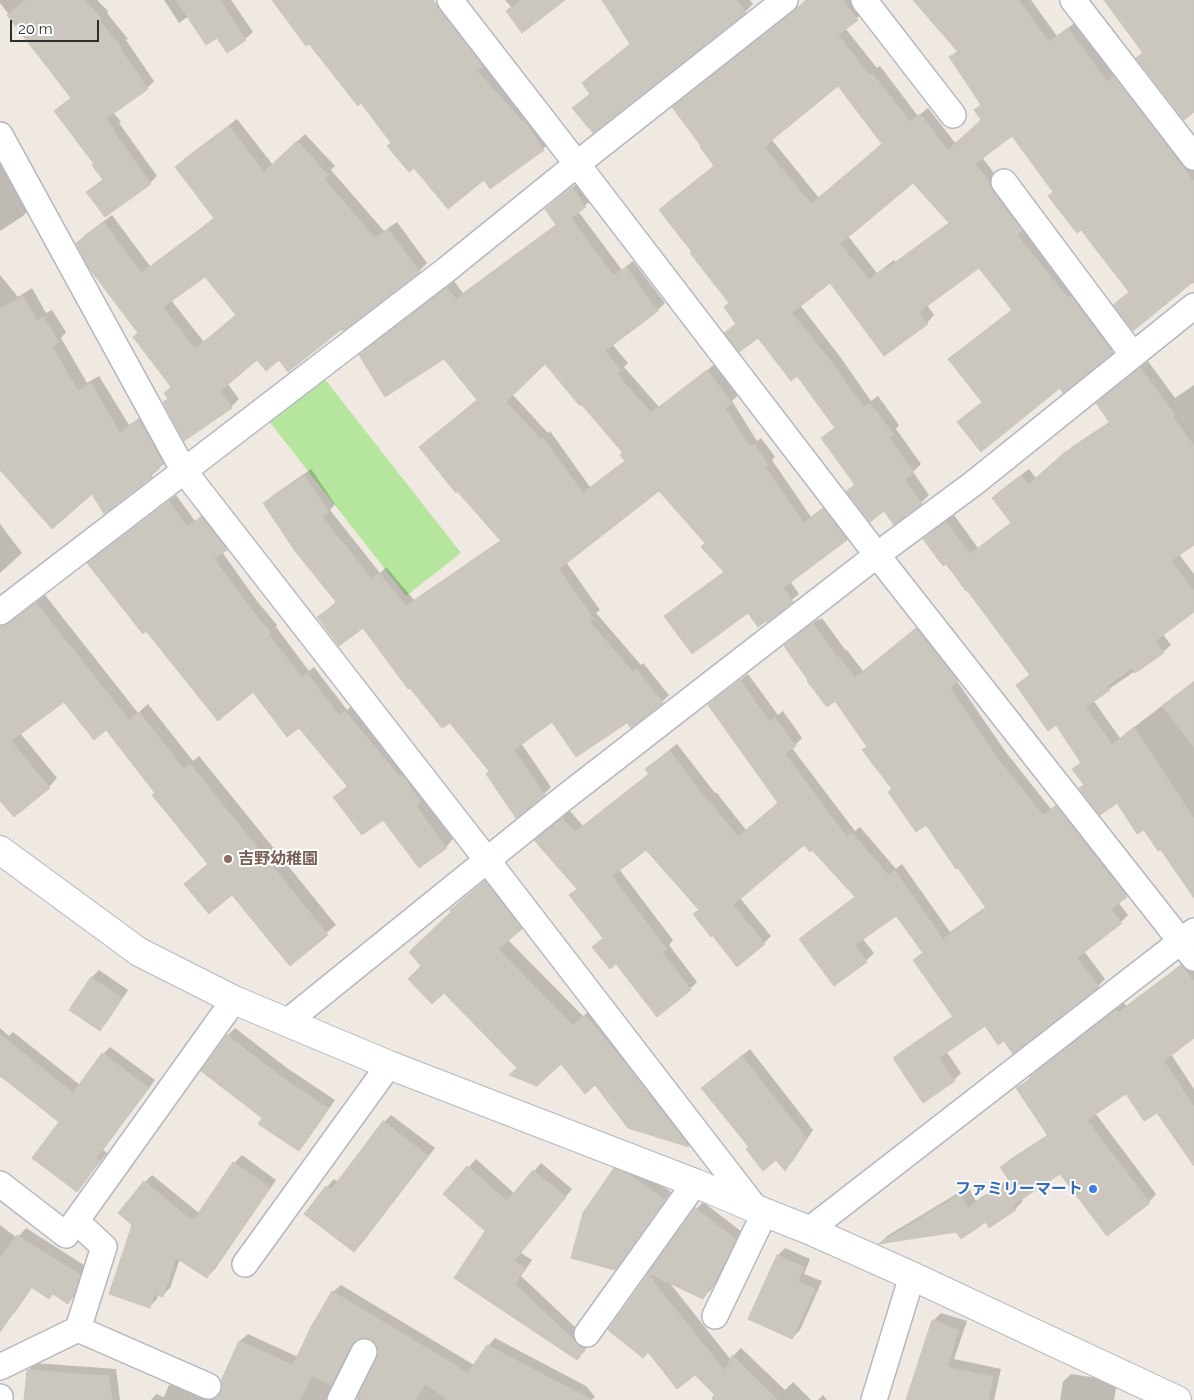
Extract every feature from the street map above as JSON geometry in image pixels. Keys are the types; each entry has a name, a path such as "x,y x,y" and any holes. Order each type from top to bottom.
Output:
{"street":[{"path":"450,0 877,555 1190,943 810,1230"},
{"path":"0,612 446,270 785,0"},
{"path":"864,0 953,115"},
{"path":"1074,0 1194,157"},
{"path":"0,135 184,471 760,1211"},
{"path":"1004,182 1133,354"},
{"path":"287,1022 487,860 877,555 974,483 1194,306"},
{"path":"0,850 139,952 234,1000 389,1065 695,1182 760,1211 810,1230 1177,1400"},
{"path":"0,1184 66,1235 234,1000"},
{"path":"245,1264 389,1065"},
{"path":"587,1334 695,1182"},
{"path":"715,1316 760,1211"},
{"path":"0,1367 78,1329 104,1247 76,1221"},
{"path":"874,1400 912,1276"},
{"path":"78,1329 208,1386"},
{"path":"340,1400 364,1352"}],"green space":[{"path":"320,373 461,553 406,596 265,416"}],"building":[{"path":"26,0 84,0 102,19 100,21 121,47 148,89 106,119 151,184 105,217 86,192 103,180 92,165 94,164 54,111 71,98 7,15"},
{"path":"176,0 220,0 246,40 227,53 217,38 206,45"},
{"path":"272,0 433,0 483,66 477,71 524,121 544,150 490,189 484,180 448,209 414,168 409,172 387,146 391,143 361,103 358,106 309,44 306,46"},
{"path":"521,0 565,0 522,33 506,11"},
{"path":"602,0 736,0 746,13 593,133 572,108 590,94 582,83 630,44"},
{"path":"806,0 842,0 858,20 838,35 869,75 872,73 910,122 920,114 948,150 981,120 974,110 981,105 949,57 958,52 913,0 1018,0 1049,42 1068,28 1107,82 1114,76 1194,182 1194,281 1133,331 1113,305 1129,292 1081,230 1077,233 1048,196 1053,192 1012,136 975,164 990,183 992,191 1022,230 1017,235 1068,298 1071,296 1113,353 1063,393 1060,388 981,452 957,422 982,402 948,359 1012,310 979,268 919,312 928,324 884,356 830,283 792,313 834,365 863,407 870,403 893,434 889,437 914,473 905,479 922,504 894,525 884,511 870,522 846,491 855,485 821,438 835,428 797,376 791,381 758,338 739,352 724,333 736,324 724,307 729,303 659,210 714,166 672,107","holes":["838,86 882,144 811,204 765,148 768,146 767,144","913,183 949,223 869,280 840,244"]},
{"path":"1104,0 1194,0 1194,112 1184,120 1136,58 1143,53"},
{"path":"229,126 264,172 297,141 328,175 324,179 375,238 388,229 420,272 343,331 342,329 288,372 279,360 266,371 257,360 220,391 232,408 184,441 163,402 168,399 164,393 171,387 133,337 138,333 89,268 76,243 104,222 141,273 191,237 214,218 175,167","holes":["205,277 236,315 195,349 163,307"]},
{"path":"572,187 586,207 571,218 614,276 626,267 658,311 605,351 621,371 617,374 651,413 707,370 732,403 725,408 750,447 754,444 768,465 765,467 804,523 823,508 847,540 783,588 793,602 767,622 758,627 748,613 692,654 664,616 724,572 701,547 705,543 659,491 559,569 593,618 589,621 633,672 636,669 663,703 631,728 627,723 576,757 552,722 514,750 545,795 516,818 486,774 489,771 450,723 442,728 410,688 408,689 363,628 339,646 317,617 337,603 295,551 263,503 304,476 329,512 322,517 372,579 379,573 406,606 501,541 457,491 456,493 419,447 477,400 444,359 385,397 359,355 447,288 456,299 556,225 545,209","holes":["545,364 580,406 581,404 623,453 620,455 625,461 583,493 543,438 541,439 506,402"]},
{"path":"23,296 37,321 43,317 59,342 52,346 78,391 91,383 120,433 139,419 164,464 150,474 152,477 104,514 92,494 52,529 0,470 0,309"},
{"path":"1140,368 1175,415 1172,416 1194,446 1194,545 1171,561 1194,591 1194,612 1155,641 1164,653 1135,673 1132,668 1107,686 1110,690 1086,707 1112,745 1134,727 1194,819 1194,898 1161,850 1158,851 1144,830 1137,834 1117,803 1100,815 1079,788 1084,785 1072,769 1081,763 1056,725 1048,731 1016,685 1030,675 967,590 946,564 943,566 923,539 946,522 970,554 1011,523 992,498 1021,475 1028,485 1064,453 1110,423 1096,403"},
{"path":"169,501 187,527 201,517 227,550 214,558 250,608 271,633 269,635 302,677 307,673 339,716 345,711 399,776 402,775 421,802 416,806 447,848 419,868 383,820 362,835 333,797 348,787 299,728 287,737 253,692 218,721 146,631 143,634 87,563"},
{"path":"36,603 129,720 139,712 184,769 190,764 328,935 290,966 232,895 209,914 184,884 208,864 152,795 155,793 106,730 94,740 64,702 11,741 50,788 14,817 0,801 0,626 9,623"},
{"path":"810,625 811,627 814,625 855,678 916,628 958,681 950,688 998,759 1043,815 1056,806 1127,897 1111,909 1122,923 1077,958 1099,987 1013,1054 1004,1041 998,1045 985,1026 939,1058 955,1081 923,1103 893,1058 953,1017 913,960 923,953 896,916 855,945 867,962 834,986 799,939 855,897 812,850 810,852 804,845 733,905 765,944 737,967 693,914 699,910 646,850 612,876 667,949 662,952 691,990 657,1017 616,964 610,969 592,947 603,938 569,895 577,889 534,840 562,818 575,832 649,774 645,769 670,751 738,837 778,803 708,705 740,680 770,722 775,718 796,746 785,754 847,837 852,833 888,875 895,871 943,939 986,908 926,825 916,832 888,792 892,789 862,750 867,747 835,701 827,707 784,646"},
{"path":"1194,682 1194,747 1162,706"},
{"path":"485,881 522,929 498,949 573,1025 585,1015 630,1069 689,1147 628,1128 595,1085 585,1094 561,1064 537,1086 509,1075 517,1068 444,993 432,1004 408,979 421,966 409,952 451,912 450,910"},
{"path":"1181,965 1194,982 1194,1038 1164,1061 1194,1107 1194,1166 1157,1113 1144,1121 1126,1094 1087,1120 1150,1203 1107,1236 1060,1174 1013,1205 1016,1210 989,1228 986,1222 961,1239 956,1232 878,1244 960,1194 968,1208 1009,1180 1000,1167 1048,1136 1016,1088 1030,1079 1116,1010 1118,1013"},
{"path":"91,977 122,998 100,1031 69,1010"},
{"path":"0,1034 73,1093 102,1053 149,1088 96,1158 100,1161 77,1192 32,1158 59,1122 0,1076"},
{"path":"227,1035 280,1076 328,1108 299,1151 258,1124 262,1118 201,1071"},
{"path":"742,1056 806,1138 785,1171 776,1160 763,1171 746,1149 749,1147 701,1088"},
{"path":"383,1121 428,1156 354,1252 304,1214 326,1186 331,1190"},
{"path":"233,1162 270,1188 207,1278 176,1258 163,1297 154,1294 150,1308 109,1294 132,1225 118,1213 144,1181 191,1220 193,1217 195,1218"},
{"path":"467,1166 507,1201 533,1170 566,1197 514,1261 525,1268 515,1284 585,1350 577,1360 454,1278 485,1231 443,1194"},
{"path":"614,1168 627,1173 665,1200 615,1270 571,1258 583,1213"},
{"path":"695,1208 736,1239 720,1273 703,1299 648,1273"},
{"path":"17,1235 80,1275 74,1295 68,1304 53,1294 49,1299 31,1287 0,1332 0,1258"},
{"path":"777,1255 804,1267 798,1281 815,1289 792,1339 748,1319"},
{"path":"648,1274 725,1371 732,1355 778,1400 712,1400 714,1394 695,1375 677,1389 648,1352 643,1358 608,1330"},
{"path":"332,1291 468,1373 487,1345 592,1400 447,1400 425,1384 415,1400 363,1400 357,1397 377,1358 378,1352 376,1344 371,1339 364,1338 357,1340 351,1345 331,1385 312,1376 300,1400 212,1400 221,1392 221,1381 239,1341 293,1365 311,1327"},
{"path":"932,1320 959,1330 947,1367 993,1377 988,1400 906,1400"},
{"path":"27,1370 109,1376 112,1400 24,1400"}],"place":[{"name":"吉野幼稚園","path":"228,859"},
{"name":"ファミリーマート","path":"1093,1189"}]}
